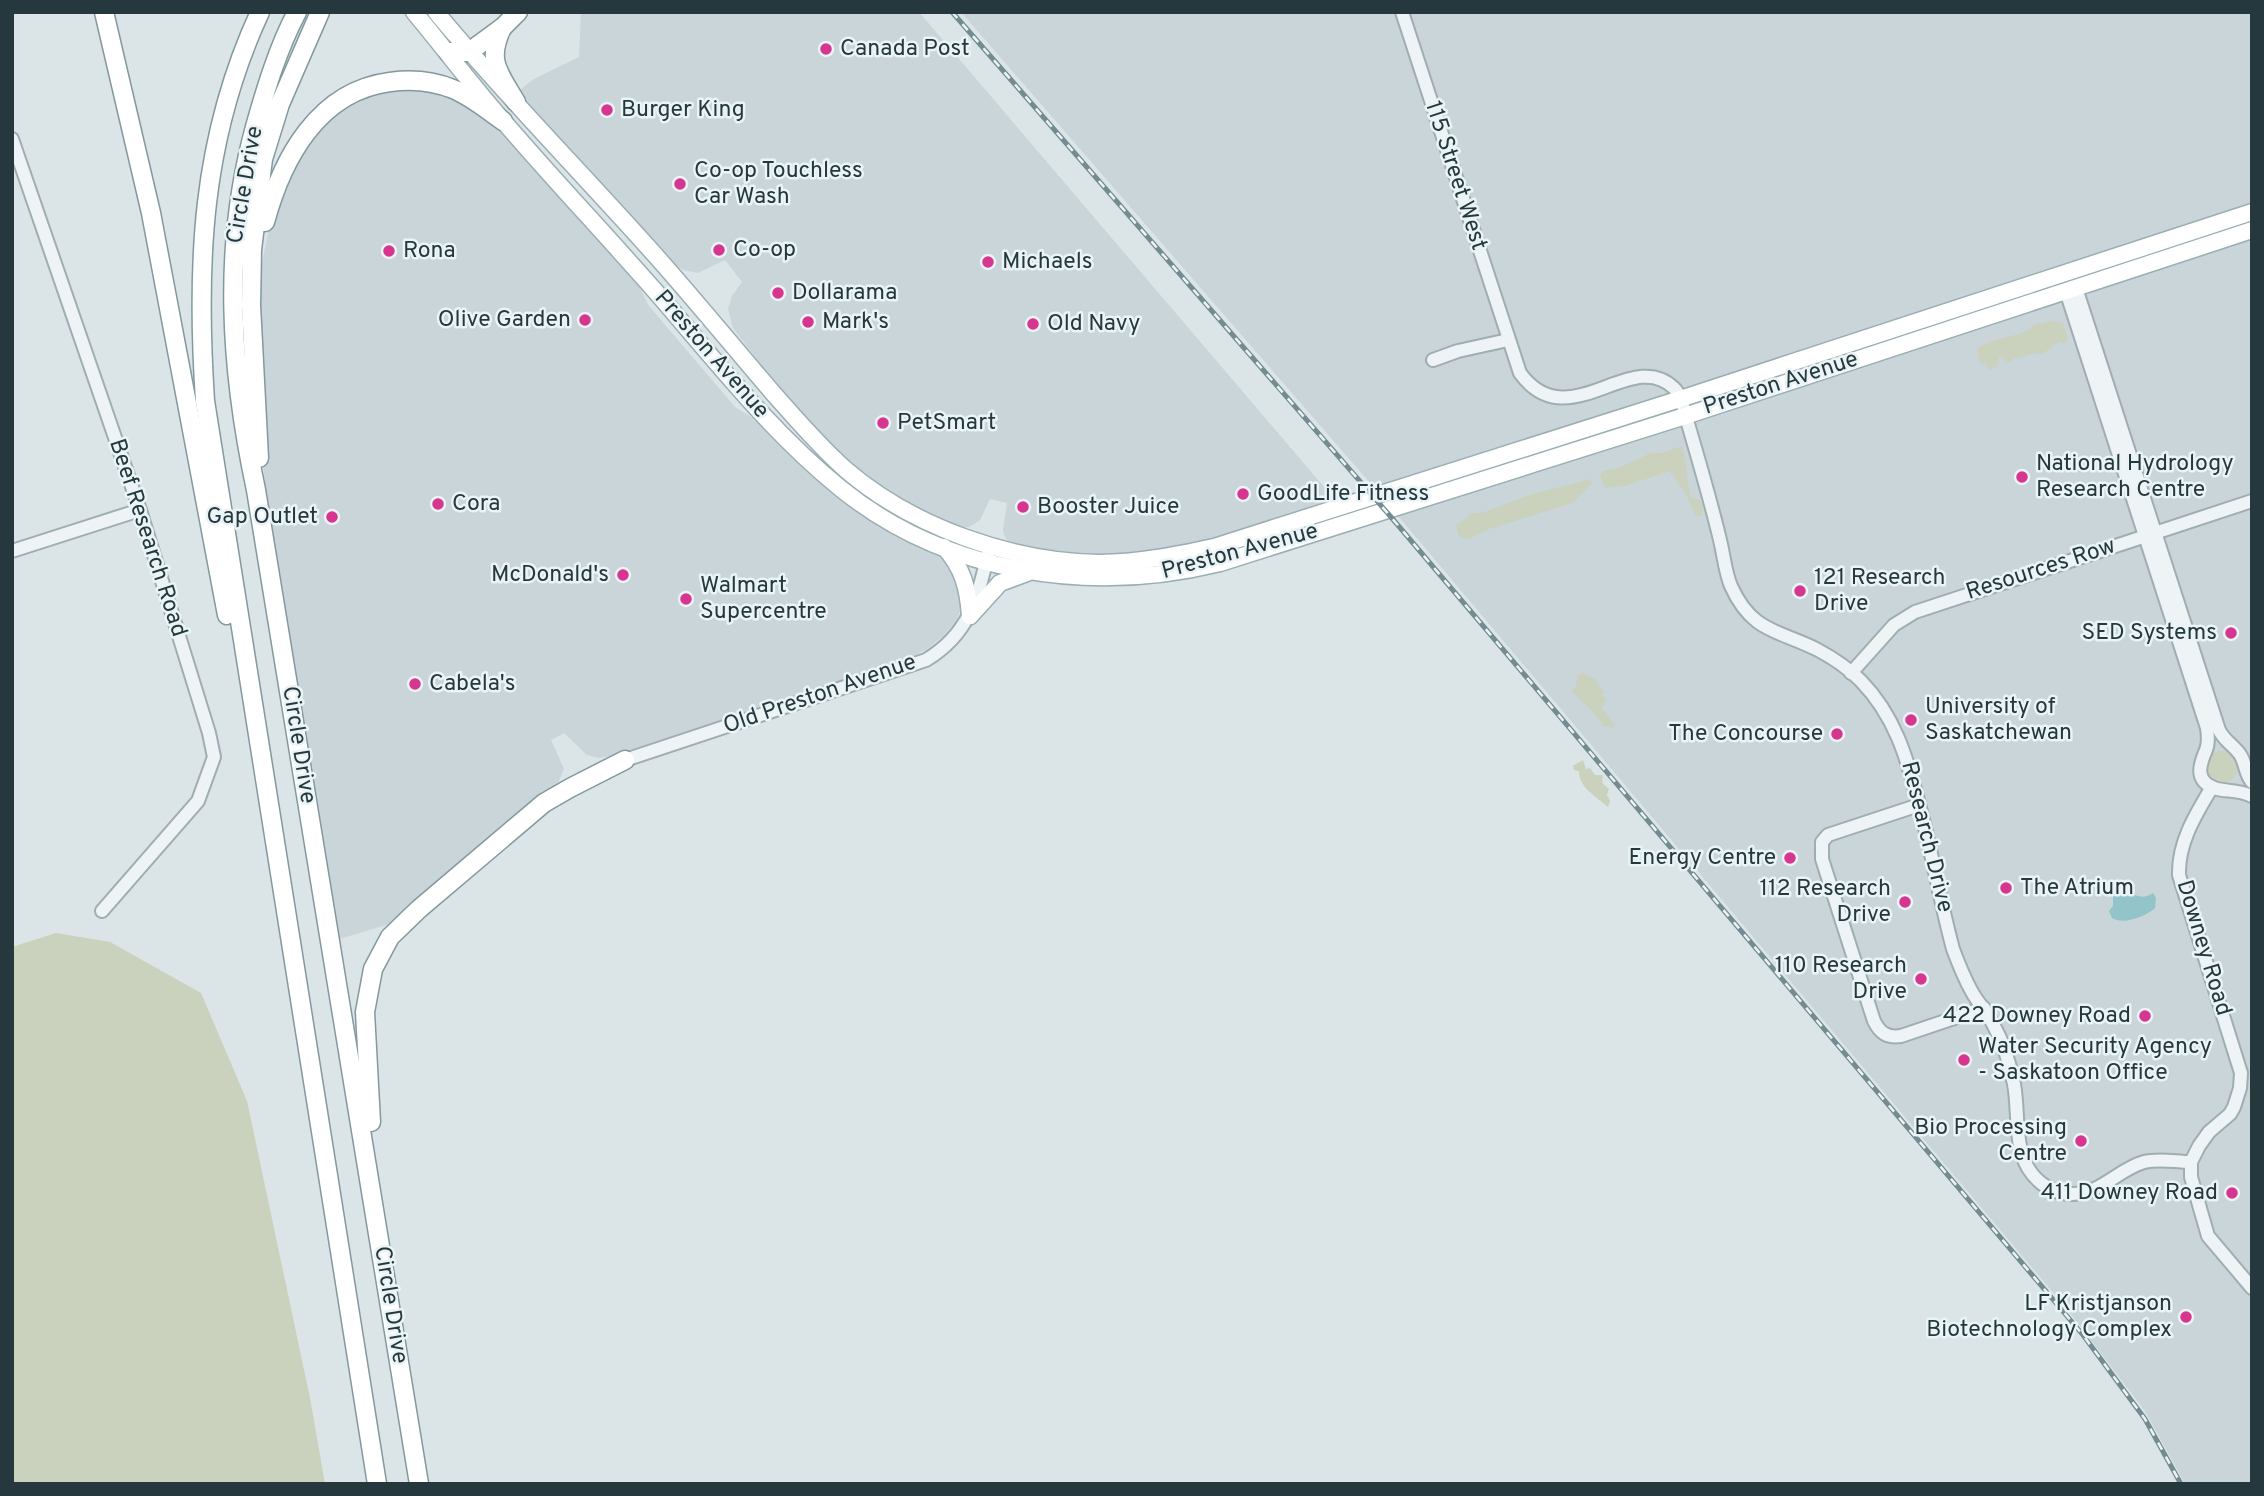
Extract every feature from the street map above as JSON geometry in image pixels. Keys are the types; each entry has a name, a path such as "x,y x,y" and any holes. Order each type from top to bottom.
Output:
{"highway":[{"path":"104,12 151,214 250,740 268,807"},
{"path":"116,12 141,139 151,214"},
{"name":"Circle Drive","path":"260,12 240,62 222,120 212,169 204,229 200,310 205,401 377,1484"},
{"name":"Circle Drive","path":"297,12 262,98 250,144 234,240 234,357 419,1484"},
{"path":"256,490 259,471 251,305 252,250 263,159 280,104 320,12"},
{"path":"448,52 469,52 503,27 518,12"},
{"path":"503,27 494,46 494,58 516,102"},
{"path":"251,305 264,226 278,183 306,132 319,116 335,103 375,85 423,81 464,95 503,121"},
{"path":"373,1199 376,1172 365,1012 369,982 384,947 419,909 544,803 625,760"}],"main road":[{"name":"Preston Avenue","path":"414,12 503,121 578,203 737,387 799,452 867,508 910,533 944,547 988,553 1099,563 1195,551 1334,510 2252,212"},
{"name":"Preston Avenue","path":"436,12 469,52 661,262 783,405 835,460 867,486 907,512 988,553 1030,572 1074,578 1168,574 1202,567 1685,416 2252,230"},
{"path":"2071,289 2076,278 2164,240"},
{"path":"944,547 964,575 970,616"},
{"path":"970,616 1000,583 1007,578 1030,572"}],"street":[{"name":"115 Street West","path":"1402,12 1508,340 1524,379 1536,390 1563,398 1649,375 1660,377 1675,389 1680,399"},
{"name":"Beef Research Road","path":"12,139 140,510 214,757 198,801 102,911"},
{"path":"2071,289 2149,533 2219,730 2238,752 2246,776 2252,782"},
{"path":"1433,360 1458,351 1508,340"},
{"name":"Research Drive","path":"1680,399 1720,540 1728,578 1742,606 1763,627 1820,651 1851,673 1869,690 1894,726 1912,772 1954,949 1968,983 1999,1037 2010,1069 2023,1159 2032,1174 2047,1187 2066,1194 2083,1193 2101,1187 2143,1163 2162,1160 2191,1163"},
{"name":"Resources Row","path":"1851,673 1894,625 1915,612 2252,501"},
{"path":"12,551 140,510"},
{"path":"2149,533 2207,728 2206,751 2200,763 2200,770 2206,783 2212,787 2252,796"},
{"name":"Old Preston Avenue","path":"625,760 915,665 936,654 953,639 970,616 988,553"},
{"path":"2206,751 2219,745 2232,748"},
{"path":"2227,789 2239,780 2244,766"},
{"name":"Downey Road","path":"2191,1163 2204,1138 2230,1114 2240,1088 2241,1073 2179,875 2179,857 2184,840 2212,787"},
{"path":"1919,805 1828,835 1821,844 1822,859 1874,1021 1880,1031 1889,1036 1901,1036 1984,1008"},
{"path":"2191,1163 2192,1186 2208,1236 2252,1288"}],"shaded area":[{"path":"581,12 919,12 1336,501 1234,536 1162,552 1090,556 1010,543 1003,530 1007,503 990,499 980,520 969,527 956,528 888,497 808,426 733,328 728,309 732,296 742,282 725,260 698,273 684,270 670,262 518,92 532,80 579,57"},
{"name":"University of Saskatchewan","path":"961,12 2252,12 2252,1484 2185,1484 2145,1411 2067,1309 1377,491"},
{"path":"406,83 467,100 514,141 639,287 649,306 736,408 750,416 822,483 889,527 951,562 963,605 955,622 943,636 927,649 900,663 611,756 599,758 587,755 564,733 551,740 564,769 558,783 403,920 336,940 268,515 259,421 259,278 273,209 300,147 344,101"}],"green space":[{"path":"2052,321 2063,323 2068,339 2063,344 2059,342 2042,354 2034,353 2015,358 2006,364 2003,357 1999,356 1998,366 1989,370 1986,364 1980,363 1977,349 1981,346 2021,333 2034,325"},
{"path":"1657,414 1661,416 1387,505 1384,501"},
{"path":"1682,446 1691,497 1700,500 1703,511 1701,516 1696,516 1687,496 1670,471 1625,486 1605,488 1600,475 1603,471 1618,468 1651,453 1662,453"},
{"path":"1590,479 1592,484 1572,503 1489,529 1468,539 1459,536 1456,525 1473,513 1482,513 1533,494"},
{"path":"1583,673 1595,679 1604,693 1602,695 1607,701 1601,707 1615,725 1611,728 1604,727 1572,691 1578,675"},
{"path":"2222,751 2234,755 2238,767 2234,779 2222,783 2210,779 2206,767 2210,755"},
{"path":"1583,760 1586,769 1590,768 1595,775 1603,775 1602,783 1609,789 1608,807 1585,787 1579,771 1574,770 1573,766"},
{"path":"56,933 110,942 201,993 247,1101 310,1398 325,1484 12,1484 12,947"}],"water":[{"path":"2119,882 2135,895 2144,897 2153,893 2156,898 2155,908 2134,919 2122,921 2112,918 2109,911 2113,906 2113,889 2114,884"}],"railway":[{"path":"952,12 1391,517 2083,1335 2145,1419 2181,1484"}],"place":[{"name":"Canada Post","path":"826,49"},
{"name":"Burger King","path":"607,110"},
{"name":"Co-op Touchless Car Wash","path":"680,184"},
{"name":"Co-op","path":"719,250"},
{"name":"Rona","path":"389,251"},
{"name":"Michaels","path":"988,262"},
{"name":"Dollarama","path":"778,293"},
{"name":"Olive Garden","path":"585,320"},
{"name":"Mark's","path":"808,322"},
{"name":"Old Navy","path":"1033,324"},
{"name":"PetSmart","path":"883,423"},
{"name":"National Hydrology Research Centre","path":"2022,477"},
{"name":"GoodLife Fitness","path":"1243,494"},
{"name":"Cora","path":"438,504"},
{"name":"Booster Juice","path":"1023,507"},
{"name":"Gap Outlet","path":"332,517"},
{"name":"McDonald's","path":"623,575"},
{"name":"121 Research Drive","path":"1800,591"},
{"name":"Walmart Supercentre","path":"686,599"},
{"name":"SED Systems","path":"2231,633"},
{"name":"Cabela's","path":"415,684"},
{"name":"University of Saskatchewan","path":"1911,720"},
{"name":"The Concourse","path":"1837,734"},
{"name":"Energy Centre","path":"1790,858"},
{"name":"The Atrium","path":"2006,888"},
{"name":"112 Research Drive","path":"1905,902"},
{"name":"110 Research Drive","path":"1921,979"},
{"name":"422 Downey Road","path":"2145,1016"},
{"name":"Water Security Agency - Saskatoon Office","path":"1964,1060"},
{"name":"Bio Processing Centre","path":"2081,1141"},
{"name":"411 Downey Road","path":"2232,1193"},
{"name":"LF Kristjanson Biotechnology Complex","path":"2186,1317"}]}
